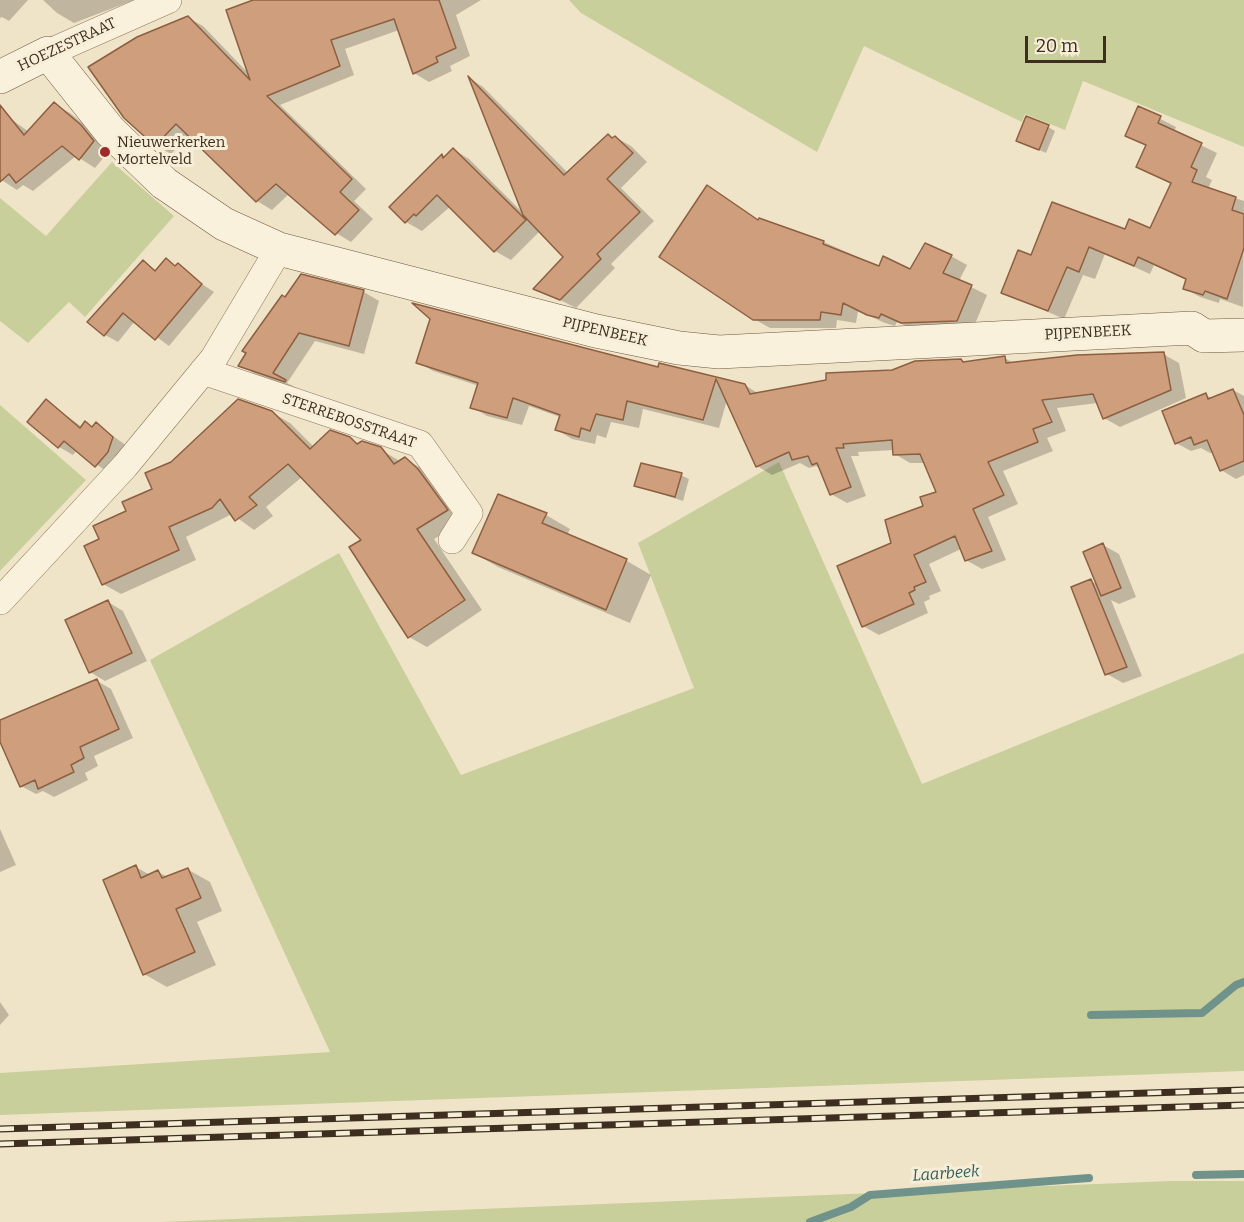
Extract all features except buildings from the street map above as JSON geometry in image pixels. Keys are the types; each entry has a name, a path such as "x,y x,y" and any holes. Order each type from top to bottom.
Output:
{"street":[{"name":"HOEZESTRAAT","path":"0,77 48,53 168,0"},
{"name":"PIJPENBEEK","path":"48,53 110,131 164,183 224,224 279,249 596,331 679,348 719,352 1192,328 1204,336 1244,335"},
{"path":"0,601 125,466 214,358 279,249"},
{"name":"STERREBOSSTRAAT","path":"203,371 420,444 469,513 452,540"}],"green space":[{"path":"569,0 1244,0 1244,147 1083,81 1065,130 1025,114 1022,122 864,46 817,152 581,13"},
{"path":"112,162 174,216 85,317 69,302 28,343 0,321 0,198 46,236"},
{"path":"0,405 86,480 0,571"},
{"path":"779,462 922,784 1244,653 1244,1071 0,1115 0,1073 330,1052 150,660 339,553 461,775 694,688 638,543"},
{"path":"1170,1181 1244,1181 1244,1222 160,1222"}],"waterway":[{"path":"1091,1015 1202,1013 1236,985 1244,982"},
{"name":"Laarbeek","path":"1196,1175 1244,1174"},
{"name":"Laarbeek","path":"810,1222 851,1207 870,1195 1089,1178"}],"railway":[{"path":"0,1129 1244,1090"},
{"path":"0,1144 1244,1105"}],"place":[{"name":"Nieuwerkerken Mortelveld","path":"105,152"}]}
